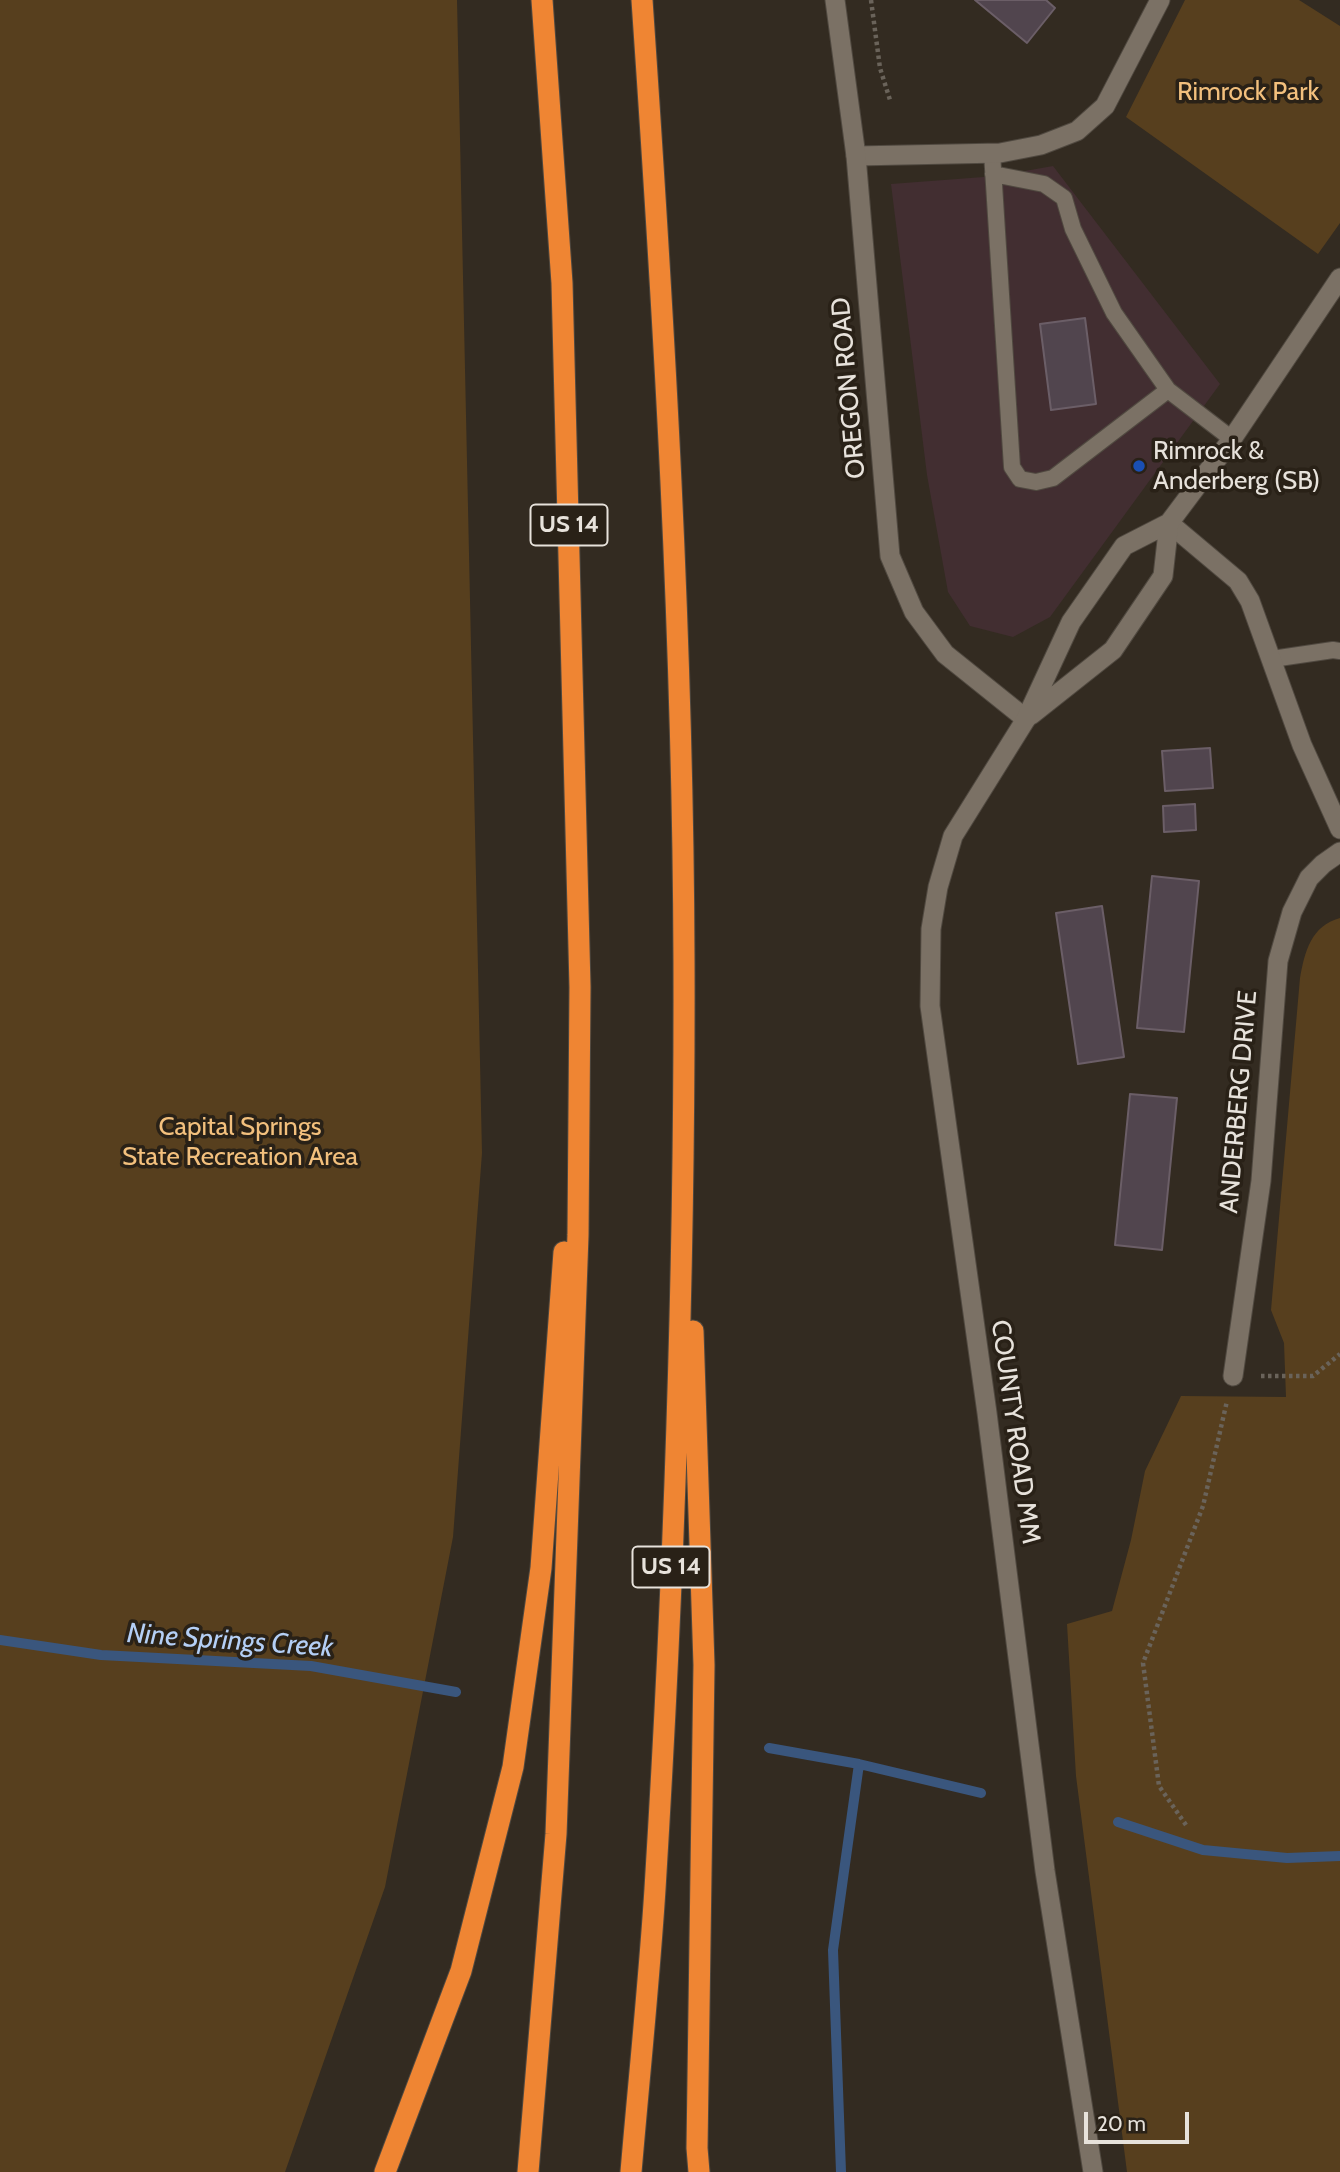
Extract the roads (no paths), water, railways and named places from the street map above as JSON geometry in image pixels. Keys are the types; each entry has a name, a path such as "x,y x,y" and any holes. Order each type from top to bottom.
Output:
{"highway":[{"name":"US 14","path":"528,2172 556,1834 578,1235 580,987 562,283 542,0"},
{"name":"US 14","path":"631,2172 654,1891 678,1436 684,961 677,593 659,239 642,0"},
{"path":"683,1038 704,1665 697,2148 699,2172"},
{"path":"385,2172 461,1971 513,1767 541,1568 579,1051"}],"main road":[{"name":"OREGON ROAD","path":"835,0 856,156 890,556 914,611 945,654 1026,719"},
{"path":"856,156 992,153 1041,145 1077,131 1105,106 1160,0"},
{"path":"1026,719 1071,622 1124,547 1169,523 1231,439 1340,278"},
{"path":"1026,719 1113,650 1163,576 1169,523"},
{"path":"1169,523 1238,581 1250,601 1303,745 1340,829"},
{"name":"COUNTY ROAD MM","path":"1026,719 953,836 938,887 931,929 930,1006 987,1413 1045,1871 1093,2172"},
{"name":"ANDERBERG DRIVE","path":"1233,1376 1261,1181 1278,961 1292,912 1309,878 1340,852"}],"lane":[{"path":"992,153 1013,467 1020,479 1036,482 1053,478 1168,390"},
{"path":"993,174 1044,184 1064,198 1073,229 1114,313 1168,390 1231,439"},
{"path":"1272,659 1340,651"}],"waterway":[{"name":"Nine Springs Creek","path":"0,1640 101,1655 311,1666 456,1692"},
{"path":"769,1748 859,1764 981,1793"},
{"path":"841,2172 833,1950 859,1764"},
{"name":"Nine Springs Creek","path":"1118,1822 1203,1850 1287,1858 1340,1856"}],"place":[{"name":"Rimrock & Anderberg (SB)","path":"1139,466"}],"park label":[{"name":"Rimrock Park","path":"1248,92"},
{"name":"Capital Springs State Recreation Area","path":"240,1142"}]}
